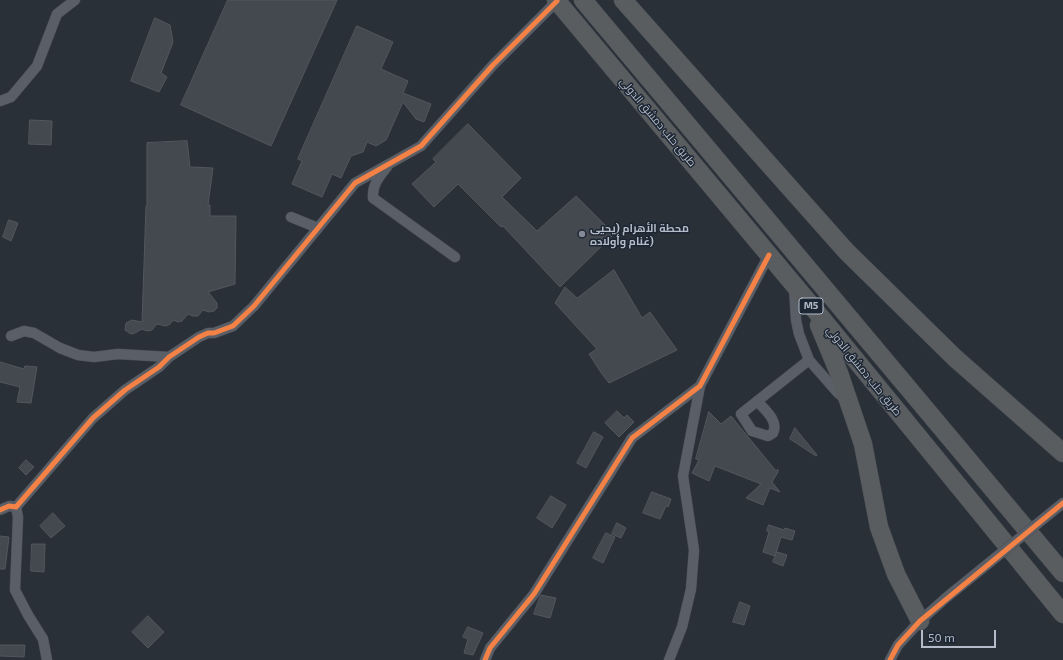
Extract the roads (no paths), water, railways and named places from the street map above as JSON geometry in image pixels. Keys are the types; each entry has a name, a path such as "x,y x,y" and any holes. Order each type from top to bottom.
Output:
{"highway":[{"name":"طريق حلب دمشق الدولي","path":"557,0 810,304 1063,614"},
{"name":"طريق حلب دمشق الدولي","path":"583,0 1063,572"},
{"path":"623,0 846,251 955,358 1063,453"},
{"path":"810,304 840,373 863,444 879,527 896,574 920,621"}],"street":[{"path":"0,101 11,97 37,66 57,14 75,0"},
{"path":"16,507 93,418 125,390 159,367 169,357 199,337 233,326 254,306 355,183 421,146 493,64 557,0"},
{"path":"389,164 372,189 373,198 455,257"},
{"path":"291,217 318,228"},
{"path":"669,660 682,626 691,589 694,550 683,476 700,386 769,255"},
{"path":"794,285 796,320 799,334 809,360 837,392 850,403"},
{"path":"11,336 24,331 34,333 60,348 78,355 94,357 118,354 169,357"},
{"path":"757,401 809,360"},
{"path":"485,660 490,648 534,594 632,438 700,386"},
{"path":"890,660 898,645 920,621 947,597 1063,503"},
{"path":"0,510 9,506 16,507"},
{"path":"16,507 18,517 15,590 28,616 43,638 47,660"}],"place":[{"name":"محطة الأهرام (يحيى غنام وأولاده)","path":"582,234"}]}
